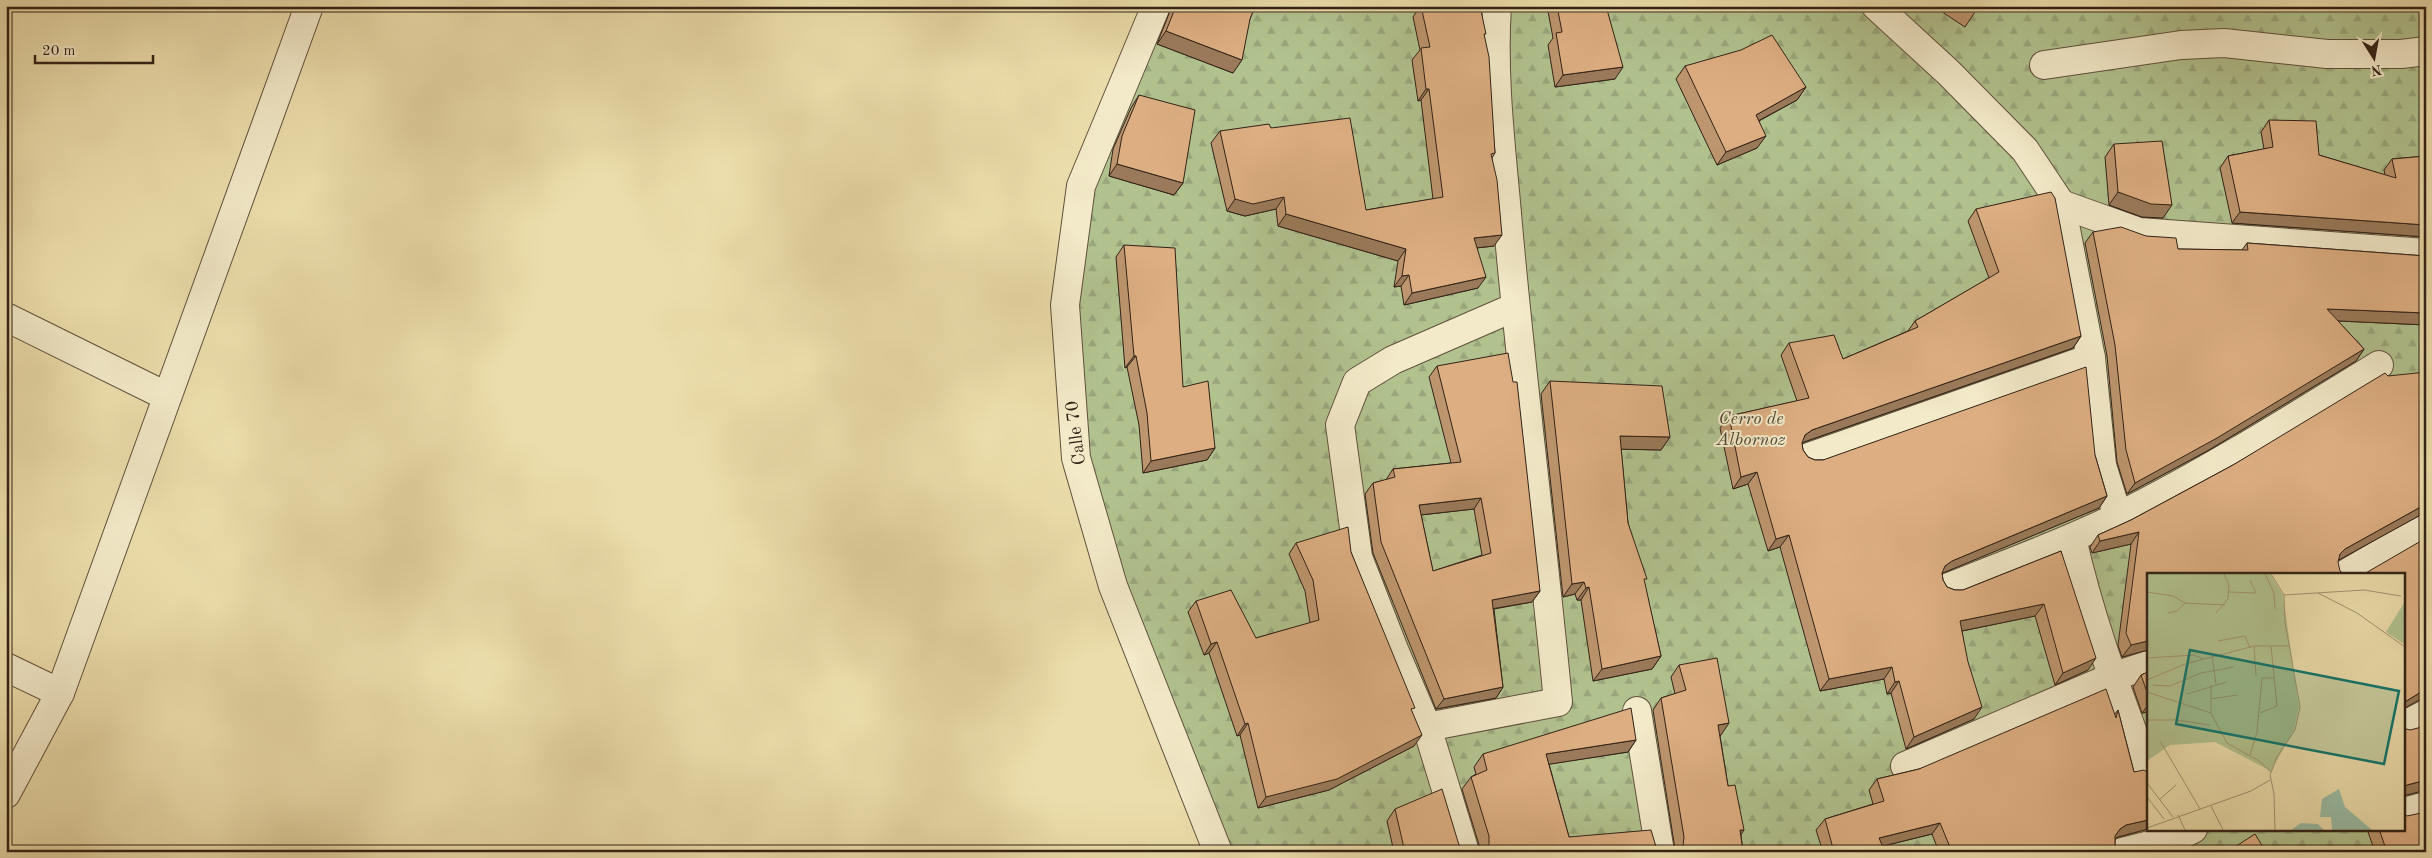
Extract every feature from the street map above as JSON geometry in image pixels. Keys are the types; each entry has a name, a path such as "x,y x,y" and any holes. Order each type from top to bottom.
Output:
{"street":[{"path":"6,794 60,693 166,396 309,6"},
{"name":"Calle 70","path":"1156,6 1081,186 1065,305 1076,458 1113,586 1218,852"},
{"path":"1427,727 1558,702 1539,508 1515,306 1496,82 1497,6"},
{"path":"1876,6 1949,73 2025,150 2061,204 2091,358 2102,465 2118,517"},
{"path":"2044,65 2180,45 2224,43 2327,54 2401,54 2426,51"},
{"path":"2061,204 2139,232 2426,253"},
{"path":"1465,852 1427,727 1358,557 1340,425 1357,382 1393,360 1515,306"},
{"path":"6,317 166,396"},
{"path":"1809,457 2091,358"},
{"path":"1949,587 2072,538 2118,517 2254,442 2379,365"},
{"path":"2347,573 2426,527"},
{"path":"2072,538 2085,596 2112,677 2147,771"},
{"path":"1905,766 2112,677 2147,665"},
{"path":"6,667 60,693"},
{"path":"1637,711 1660,852"},
{"path":"2404,725 2426,714"},
{"path":"2404,812 2426,806"},
{"path":"2122,852 2178,832"}],"green space":[{"name":"Cerro de Albornoz","path":"1167,6 2426,6 2426,852 1224,852 1108,571 1088,456 1076,303 1092,185"}],"building":[{"path":"1176,6 1255,6 1250,19 1242,60 1166,31"},
{"path":"1421,6 1480,6 1489,57 1495,153 1491,154 1497,180 1502,235 1474,238 1486,277 1412,293 1409,275 1402,276 1406,249 1286,214 1284,197 1253,204 1235,199 1220,131 1269,124 1271,128 1350,118 1366,210 1443,197 1429,89 1426,89 1421,48 1430,47"},
{"path":"1557,6 1606,6 1623,67 1563,75 1556,33 1562,32"},
{"path":"1772,35 1806,87 1756,115 1766,136 1726,152 1685,66 1741,50"},
{"path":"1139,95 1195,110 1183,183 1117,164 1122,136"},
{"path":"2269,120 2316,121 2319,155 2396,178 2392,159 2426,156 2426,225 2240,212 2228,156 2273,147"},
{"path":"2162,141 2172,205 2151,204 2118,192 2114,144"},
{"path":"2051,192 2055,198 2081,336 1812,430 1805,435 1802,443 1803,450 1808,457 1815,460 1823,460 2086,367 2095,455 2107,496 1952,561 1945,566 1942,573 1947,587 1963,590 2061,551 2096,658 2063,673 2044,604 1960,621 1968,662 1982,707 1914,737 1899,681 1895,682 1892,667 1829,679 1789,535 1776,539 1757,472 1741,477 1729,416 1809,398 1789,343 1834,335 1843,359 1918,327 1915,321 1999,272 1976,209"},
{"path":"2121,227 2146,236 2176,238 2178,249 2248,250 2247,243 2426,256 2426,313 2327,309 2364,349 2217,438 2135,483 2126,450 2115,345 2093,232"},
{"path":"1124,245 1175,248 1183,387 1208,381 1215,448 1151,461 1147,413 1136,356 1134,356"},
{"path":"1508,353 1513,382 1517,382 1540,591 1492,600 1503,687 1444,699 1381,542 1373,483 1395,477 1393,469 1461,462 1437,366","holes":["1481,498 1491,553 1433,571 1419,505"]},
{"path":"2426,372 2426,504 2345,549 2340,554 2338,562 2340,571 2343,573 2147,573 2147,641 2131,645 2126,633 2139,532 2100,541 2098,535 2131,520 2233,465 2385,373 2388,376"},
{"path":"1550,381 1662,386 1670,437 1620,436 1628,523 1647,579 1644,579 1661,656 1602,669 1589,587 1586,588 1584,582 1572,584"},
{"path":"1348,527 1351,552 1415,708 1411,709 1422,735 1337,779 1266,797 1248,723 1245,724 1217,642 1211,644 1196,601 1231,590 1256,638 1319,620 1313,580 1296,543"},
{"path":"2426,538 2426,689 2404,702 2404,573 2366,573"},
{"path":"1717,658 1729,723 1718,725 1728,786 1735,785 1744,830 1740,830 1743,852 1678,852 1683,846 1684,837 1661,698 1686,690 1679,665"},
{"path":"2147,672 2147,692 2141,675"},
{"path":"2106,689 2116,718 2118,710 2134,772 2144,770 2147,772 2147,820 2126,825 2120,829 2115,836 2115,845 2120,852 1952,852 1940,823 1879,838 1885,852 1834,852 1825,819 1884,801 1877,779 1919,769"},
{"path":"1631,708 1636,740 1546,754 1569,837 1651,830 1659,852 1483,852 1489,844 1489,836 1471,777 1487,770 1483,754"},
{"path":"2426,724 2426,780 2404,787 2404,728 2410,730"},
{"path":"1442,789 1459,845 1464,852 1409,852 1407,847 1404,848 1395,809"},
{"path":"2426,812 2426,852 2387,852 2379,830 2404,830 2404,814 2407,816"},
{"path":"2255,834 2266,852 2227,852"}]}
